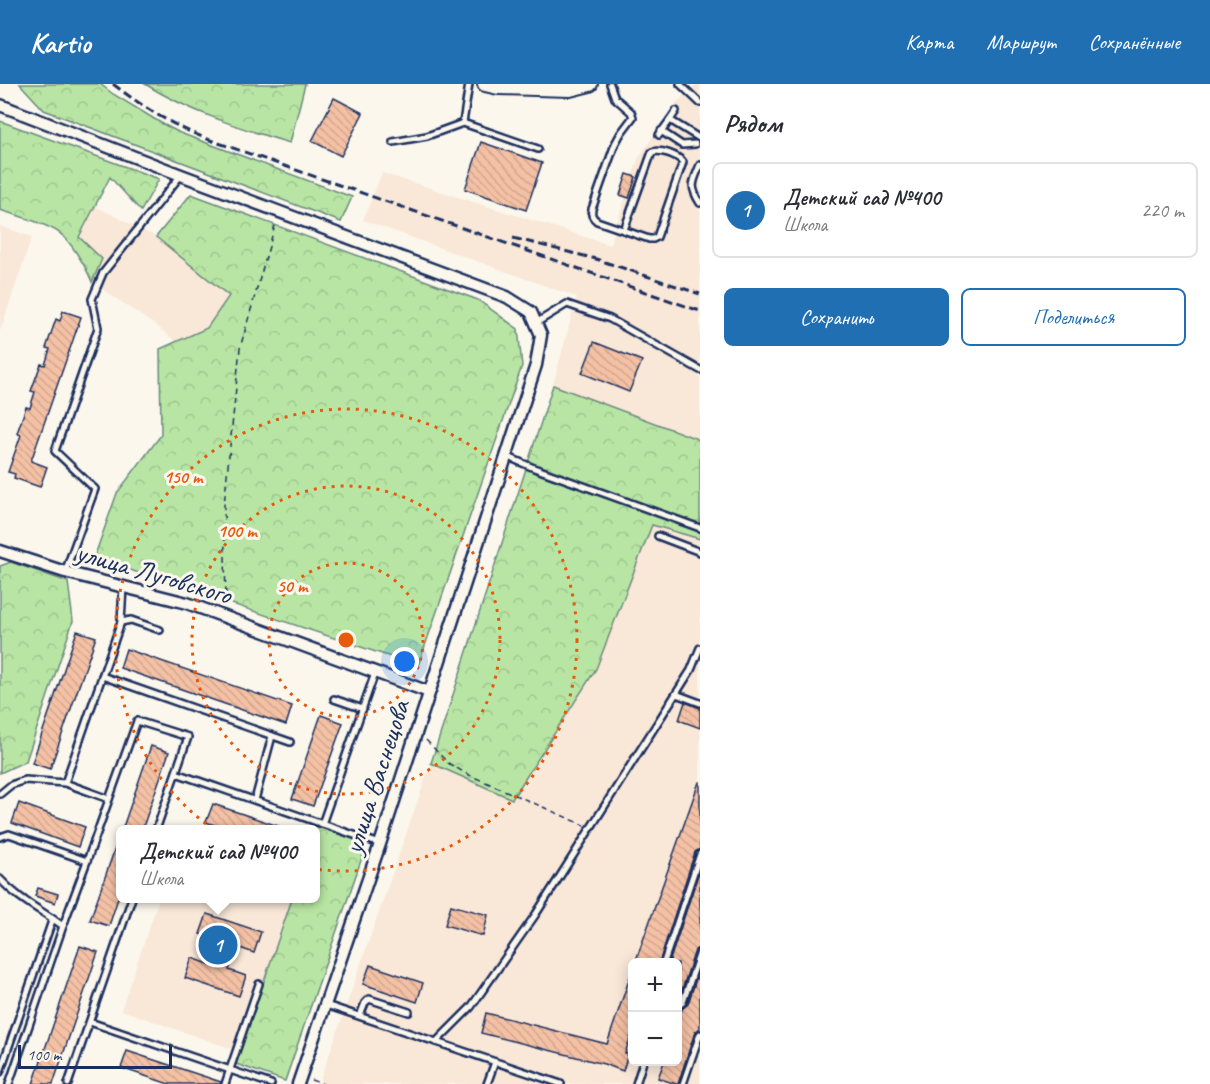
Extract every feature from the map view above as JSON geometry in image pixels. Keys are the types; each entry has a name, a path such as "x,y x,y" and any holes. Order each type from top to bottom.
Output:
{"street":[{"path":"485,84 570,89 584,85"},
{"path":"0,105 279,212"},
{"name":"улица Васнецова","path":"279,212 507,297 531,312 541,335 536,365 303,1081"},
{"name":"улица Луговского","path":"0,550 65,573 187,603 429,692"}],"lane":[{"path":"463,123 469,84"},
{"path":"610,84 615,98 631,112 633,117 615,144 592,209 593,218 597,221 649,239 657,237 683,162 682,159 659,150 652,152 624,230"},
{"path":"680,84 700,103"},
{"path":"670,120 699,137 697,146 682,145 660,133 676,111"},
{"path":"393,141 427,136 463,123 538,149"},
{"path":"700,165 692,186 700,203"},
{"path":"65,573 95,489 55,451 98,328 92,299 103,273 181,175"},
{"path":"536,323 567,304 610,319 700,370"},
{"path":"506,456 700,528"},
{"path":"658,536 700,552"},
{"path":"64,783 121,622 123,587"},
{"path":"121,622 131,620 160,630"},
{"path":"436,1042 471,1007 536,914 691,670 700,648"},
{"path":"322,824 375,673"},
{"path":"102,676 290,742"},
{"path":"676,694 700,703"},
{"path":"334,699 363,709"},
{"path":"9,1084 137,721 188,737 158,825"},
{"path":"255,800 272,736"},
{"path":"176,772 380,844"},
{"path":"0,794 11,785 25,780 64,783 109,799"},
{"path":"0,837 9,834 87,861"},
{"path":"666,958 700,854"},
{"path":"0,879 23,900 63,926"},
{"path":"68,1084 130,903"},
{"path":"0,1072 53,918"},
{"path":"682,1003 700,952"},
{"path":"225,1084 259,984"},
{"path":"360,1016 369,999 409,1012"},
{"path":"326,1005 561,1084"},
{"path":"90,1022 271,1084"},
{"path":"683,1084 700,1034"},
{"path":"487,1084 495,1062"},
{"path":"636,1084 643,1066"}],"path":[{"path":"226,617 224,505 240,348 279,212"},
{"path":"417,729 448,763 467,774 590,827"},
{"path":"303,1081 323,1084"}],"shaded area":[{"path":"697,84 700,84 700,440 553,385 577,297 363,220 382,173 610,245 638,159 676,103"},
{"path":"95,206 156,237 230,296 207,328 177,342 92,282 101,259 79,238"},
{"path":"0,226 32,237 0,331"},
{"path":"652,524 700,539 700,1084 319,1084 431,763 512,799 596,669"},
{"path":"158,903 309,903 255,1057 121,1010"}],"green space":[{"path":"20,84 100,84 180,133 352,197 341,222 44,110"},
{"path":"145,84 305,84 290,143 253,132 179,103"},
{"path":"0,121 159,179 141,211 110,177 79,237 102,259 92,282 78,255 58,232 45,225 0,210"},
{"path":"191,194 478,300 518,329 522,366 418,666 94,558 117,493 161,435 160,349 207,328 229,296 156,237"},
{"path":"553,385 700,440 700,539 652,525 596,669 512,799 431,763"},
{"path":"11,562 68,582 73,621 26,761 0,773 0,566"},
{"path":"320,827 367,843 285,1081 236,1064 291,903 320,903"}],"building":[{"path":"334,98 363,113 341,156 312,141"},
{"path":"481,142 542,163 526,210 465,189"},
{"path":"627,174 636,177 629,198 620,195"},
{"path":"63,311 81,317 31,461 47,467 40,487 14,478 15,474 8,472 21,435 17,433 26,407 30,408 35,392 31,391 41,364 45,365 50,349 46,348 56,319 60,321"},
{"path":"594,342 642,361 629,392 582,373"},
{"path":"77,631 96,637 50,769 32,763"},
{"path":"126,649 292,706 286,725 120,668"},
{"path":"685,702 700,708 700,728 679,720"},
{"path":"321,715 343,723 313,806 292,799"},
{"path":"151,746 169,752 144,825 124,825"},
{"path":"700,782 700,849 695,852 661,958 637,958"},
{"path":"19,803 85,827 78,847 12,823"},
{"path":"213,804 275,825 215,825 206,822"},
{"path":"116,846 116,903 109,926 90,920"},
{"path":"700,869 700,947 695,950 682,990 682,958 671,958"},
{"path":"38,888 58,894 55,903 35,896"},
{"path":"451,905 488,915 483,936 445,925"},
{"path":"207,914 261,932 254,953 237,947 229,970 246,976 239,996 185,978 192,958 212,965 220,941 200,934"},
{"path":"80,946 98,952 53,1084 33,1084"},
{"path":"370,965 423,983 417,1002 363,984"},
{"path":"700,967 700,1028 695,1032 678,1084 676,1084 658,1078 662,1066 682,1066 682,1009 688,1004"},
{"path":"628,983 628,1044 625,1053 628,1054 623,1071 604,1064 481,1033 486,1013 607,1044"},
{"path":"127,1051 221,1082 220,1084 169,1084 121,1068"}],"railway":[{"path":"113,84 159,116 210,140 700,311"},
{"path":"513,238 596,259 700,294"}],"place":[{"name":"Детский сад №400","path":"218,945"}]}
